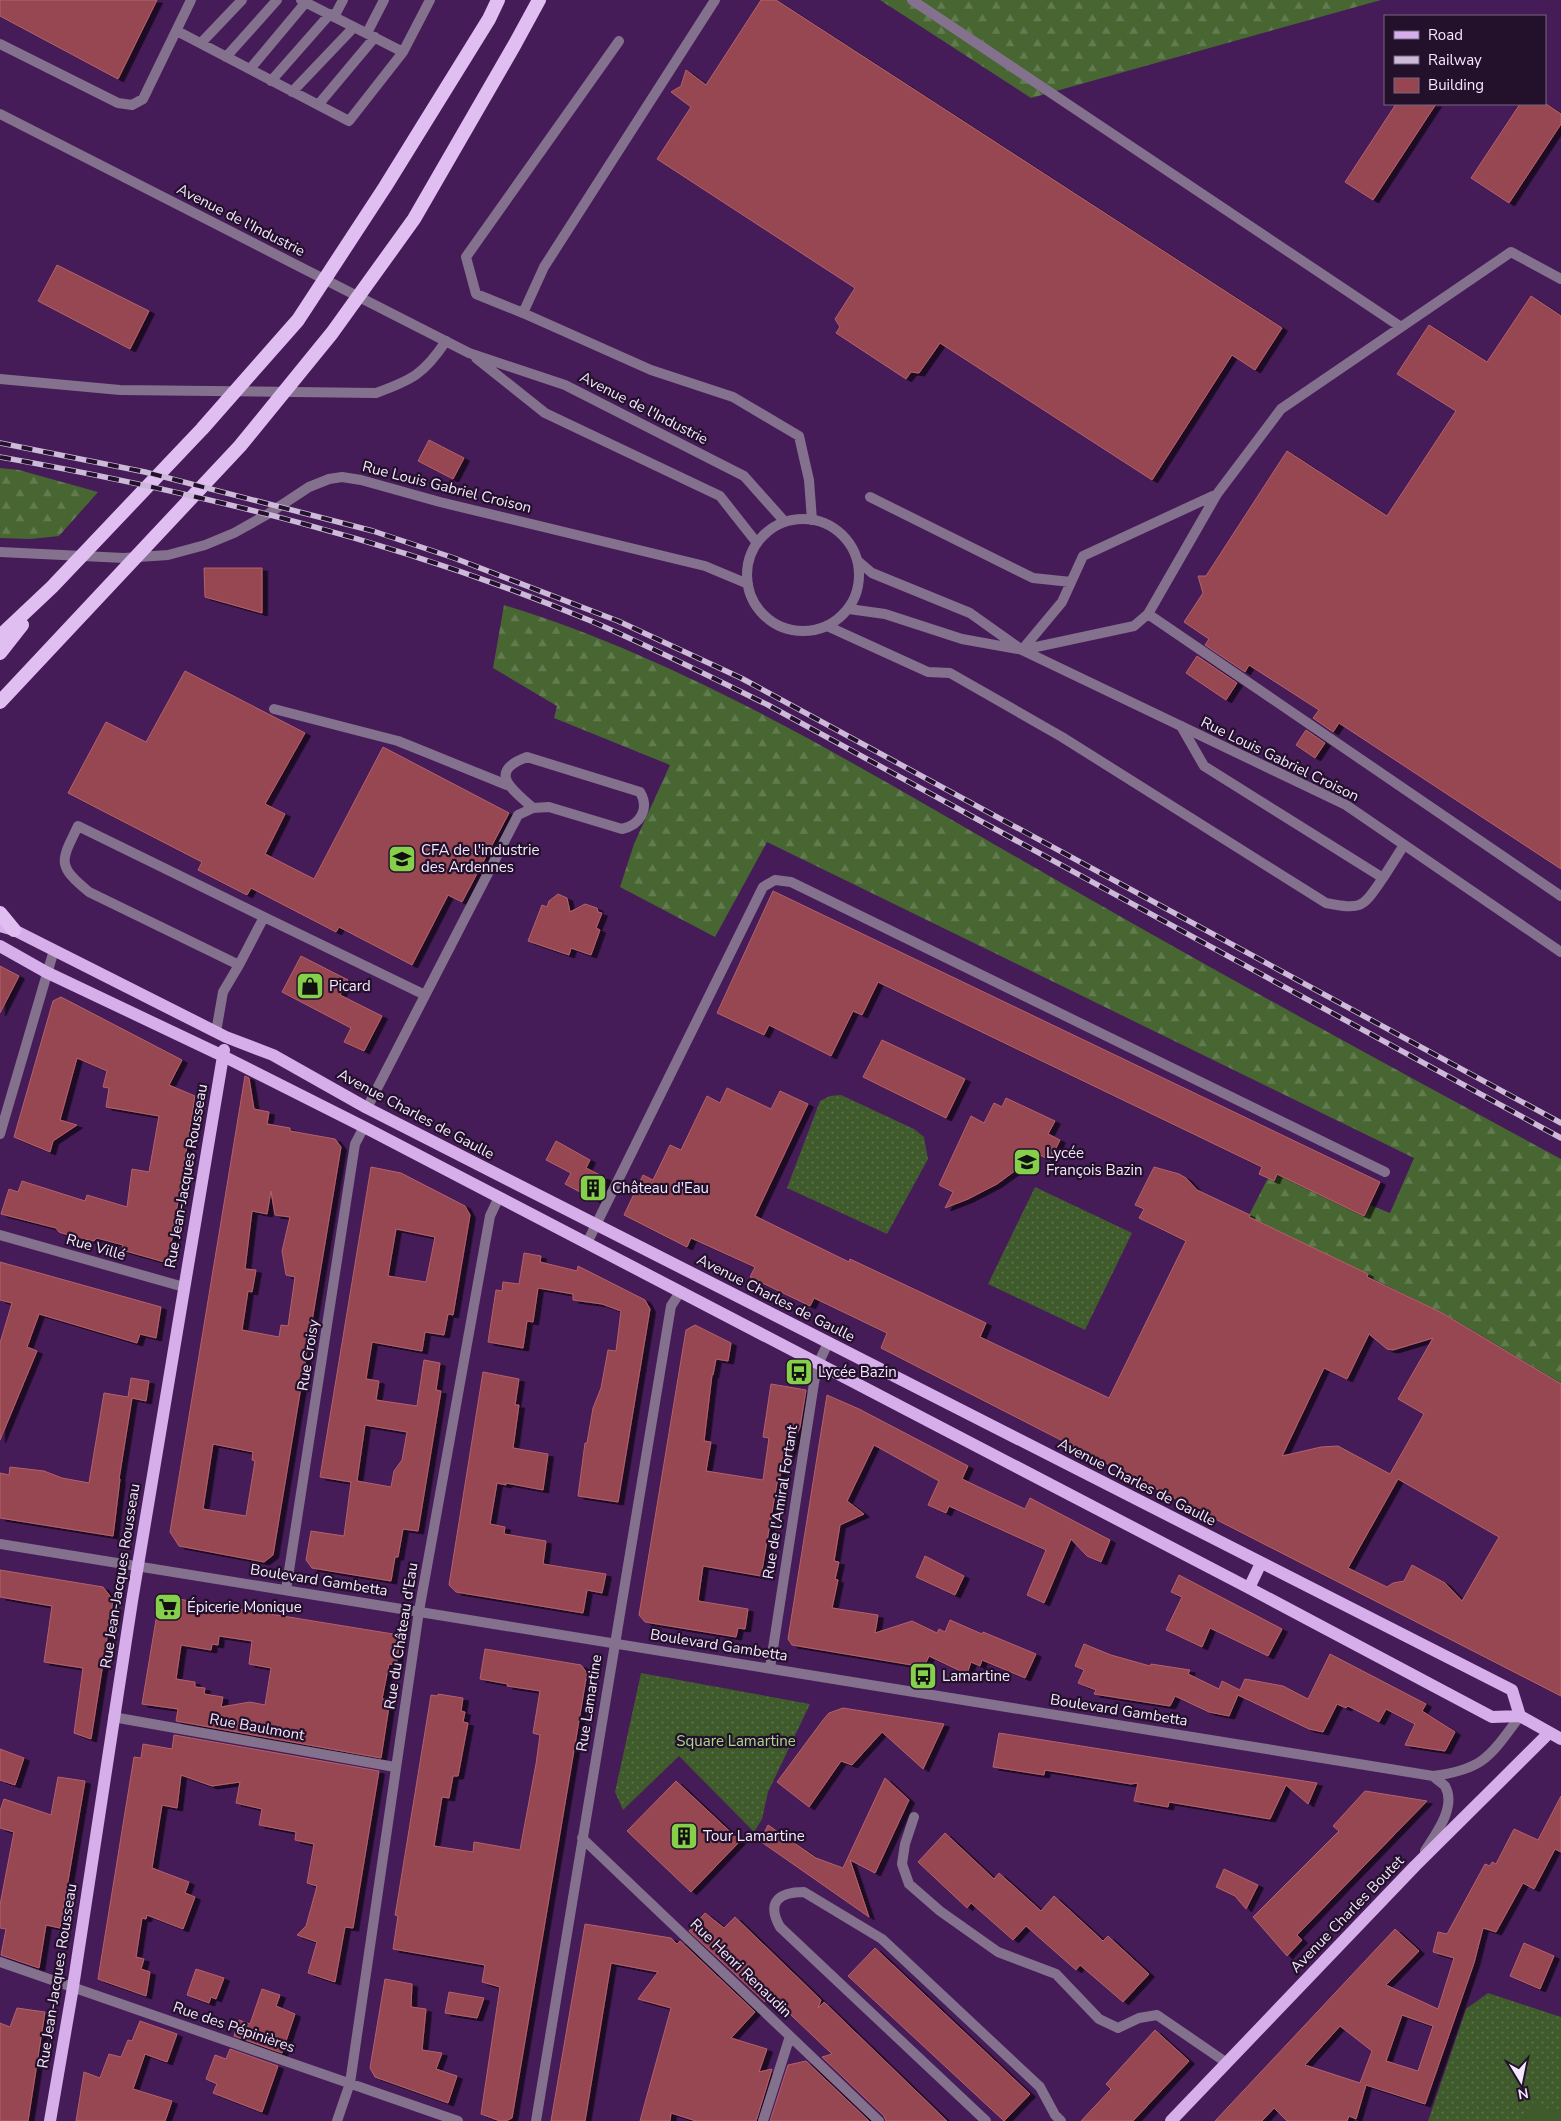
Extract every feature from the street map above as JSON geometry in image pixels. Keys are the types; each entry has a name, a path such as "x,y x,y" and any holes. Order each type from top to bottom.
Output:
{"highway":[{"path":"0,636 52,587 202,429 298,320 385,187 489,19 498,0"},
{"path":"0,702 240,446 332,332 414,219 539,0"},
{"path":"0,653 52,587"},
{"path":"0,913 14,930"}],"main road":[{"name":"Avenue Charles de Gaulle","path":"0,926 14,930 221,1034 273,1055 367,1108 1512,1690 1520,1716"},
{"path":"0,946 46,972 222,1056 364,1127 1249,1588 1492,1717 1520,1716 1561,1739"},
{"name":"Rue Jean-Jacques Rousseau","path":"50,2121 73,1987 138,1566 222,1056 221,1034"},
{"path":"1249,1588 1261,1563"},
{"name":"Avenue Charles Boutet","path":"1172,2121 1415,1866 1549,1733"}],"street":[{"path":"0,44 118,103 132,105 143,99 191,0"},
{"path":"200,43 242,0"},
{"path":"226,57 277,0"},
{"path":"271,80 332,16 343,0"},
{"path":"318,105 371,35 384,0"},
{"path":"177,31 348,121 403,52 430,0"},
{"path":"523,313 544,267 715,0"},
{"path":"912,0 1401,327"},
{"path":"250,69 304,1 403,52"},
{"path":"292,92 354,27"},
{"path":"619,41 466,257 476,294 651,370 733,397 799,436 808,480 812,520"},
{"name":"Avenue de l'Industrie","path":"0,114 446,341 469,352 565,386 744,476 785,522"},
{"path":"1022,650 1134,626 1148,614 1217,494 1281,409 1511,252 1561,279"},
{"path":"0,379 120,390 376,393 406,382 432,363 446,341"},
{"name":"Avenue de l'Industrie","path":"469,352 545,413 720,496 757,543"},
{"name":"Rue Louis Gabriel Croison","path":"0,552 124,558 168,555 205,545 234,534 309,487 329,479 342,478 361,480 449,504 705,566 748,584"},
{"path":"1022,650 1062,602 1083,556 1217,494"},
{"path":"870,497 1033,578 1071,582"},
{"path":"798,519 812,520 828,524 842,534 852,547 858,562 860,578 857,594 849,609 836,622 818,630 799,632 781,627 765,617 753,602 748,584 747,570 750,556 757,543 770,530 785,522 798,519"},
{"name":"Rue Louis Gabriel Croison","path":"858,562 872,573 970,613 1022,650 1346,805 1561,952"},
{"name":"Rue Louis Gabriel Croison","path":"849,609 885,614 962,639 1022,650"},
{"path":"1148,614 1561,896"},
{"path":"827,626 928,672 950,673 1062,736 1326,903 1353,908 1367,901 1404,845"},
{"path":"274,709 398,741 507,785 532,808"},
{"path":"1181,726 1204,766 1383,878"},
{"path":"367,1108 518,815 532,808 550,807 622,829 631,828 639,821 645,807 640,792 527,757 516,761 509,767 506,776 507,785"},
{"path":"239,965 89,892 71,878 63,856 78,826 425,995"},
{"path":"587,1243 763,887 775,880 791,882 1385,1172"},
{"path":"221,1034 223,992 264,916"},
{"path":"0,1134 54,950"},
{"name":"Rue Croisy","path":"286,1590 355,1144 364,1127"},
{"name":"Rue du Château d'Eau","path":"337,2121 350,2083 395,1767 420,1611 490,1216 499,1197"},
{"name":"Rue Villé","path":"0,1235 184,1287"},
{"name":"Rue Lamartine","path":"536,2121 671,1306 680,1292"},
{"name":"Rue de l'Amiral Fortant","path":"770,1668 818,1364 828,1343"},
{"name":"Boulevard Gambetta","path":"0,1544 1433,1776 1458,1772 1479,1764 1495,1749 1520,1716"},
{"name":"Rue Baulmont","path":"114,1717 395,1767"},
{"path":"1415,1866 1437,1833 1445,1815 1448,1802 1445,1787 1433,1776"},
{"path":"914,1817 902,1864 909,1884 940,1911 998,1952 1056,1974 1099,2019 1118,2028 1139,2018 1157,2015 1226,2063"},
{"name":"Rue Henri Renaudin","path":"582,1838 879,2121"},
{"path":"986,2121 780,1927 773,1915 774,1906 780,1897 790,1892 804,1892 882,1939 1040,2087 1055,2115 1061,2121"},
{"name":"Rue des Pépinières","path":"0,1962 458,2121"},
{"path":"762,2121 790,2036"}],"green space":[{"path":"880,0 1381,0 1031,98"},
{"path":"0,468 19,470 98,492 59,536 31,539 0,538"},
{"path":"504,605 573,628 640,656 706,686 771,719 899,789 1225,975 1561,1159 1561,1384 1442,1313 1248,1217 1268,1178 1274,1181 1277,1174 1364,1216 1370,1205 1390,1213 1414,1158 767,842 715,937 620,887 634,844 670,765 554,718 557,706 493,668"},
{"path":"841,1095 914,1129 924,1137 928,1159 887,1234 787,1188 820,1101 830,1096"},
{"path":"1035,1187 1132,1233 1085,1330 988,1284"},
{"name":"Square Lamartine","path":"641,1673 810,1704 768,1792 762,1819 754,1832 679,1756 623,1810 615,1792"},
{"path":"1488,1993 1561,2017 1561,2121 1428,2121 1466,2009"},
{"path":"1531,2102 1561,2114 1561,2121 1524,2121"}],"building":[{"path":"0,0 157,0 118,79 0,16"},
{"path":"761,0 776,0 1282,328 1255,370 1232,355 1152,480 940,343 919,373 911,372 906,379 836,333 840,327 835,319 855,288 657,159 691,107 671,92 681,86 686,70 706,85"},
{"path":"1546,104 1561,114 1561,124 1509,203 1471,178 1519,105"},
{"path":"1395,105 1435,105 1373,200 1345,182"},
{"path":"57,265 149,311 130,349 38,301"},
{"path":"1531,296 1561,316 1561,869 1339,723 1333,732 1313,718 1319,710 1249,665 1245,672 1205,645 1209,639 1184,622 1203,593 1198,576 1206,576 1287,451 1387,516 1456,411 1397,374 1429,325 1487,362"},
{"path":"429,440 464,458 453,479 418,461"},
{"path":"204,568 262,568 262,613 205,597"},
{"path":"1197,656 1237,683 1226,700 1186,673"},
{"path":"185,671 305,733 265,804 285,814 265,854 314,879 383,747 509,813 462,902 448,895 412,965 339,927 336,932 251,888 247,895 198,870 202,862 68,793 106,722 146,742"},
{"path":"1306,730 1325,743 1315,758 1296,745"},
{"path":"773,891 1380,1182 1364,1216 1277,1174 1274,1181 1259,1174 1262,1167 878,982 862,1015 853,1011 831,1056 769,1025 764,1035 717,1013"},
{"path":"558,894 567,898 570,912 585,904 597,908 598,912 602,913 596,928 600,930 591,955 571,948 569,955 528,941 542,905 547,907 549,901"},
{"path":"301,956 348,980 340,995 382,1016 364,1051 344,1042 351,1028 282,992"},
{"path":"0,966 19,976 0,1013"},
{"path":"61,997 182,1060 169,1085 195,1096 168,1263 122,1250 123,1245 97,1238 94,1241 71,1236 59,1232 56,1228 1,1214 9,1189 18,1192 22,1181 85,1201 87,1195 127,1207 132,1169 149,1172 159,1116 106,1107 109,1088 103,1087 107,1071 77,1058 60,1120 77,1125 53,1141 50,1152 14,1137 53,1001"},
{"path":"882,1040 965,1079 946,1118 863,1077"},
{"path":"245,1076 249,1078 254,1109 269,1112 267,1124 290,1128 290,1131 335,1139 341,1147 273,1555 264,1562 179,1546 170,1532","holes":["271,1191 275,1215 290,1217 282,1251 286,1275 295,1277 288,1326 281,1325 279,1337 242,1330 248,1291 252,1292 256,1270 245,1269 252,1211 267,1214","213,1444 253,1452 252,1460 255,1461 246,1516 203,1509"]},
{"path":"727,1088 771,1109 780,1091 808,1104 755,1216 849,1262 850,1259 986,1323 980,1337 1109,1398 1186,1241 1139,1218 1144,1209 1135,1205 1154,1167 1179,1174 1186,1178 1197,1190 1368,1274 1367,1277 1442,1313 1561,1384 1561,1696 881,1348 887,1333 814,1298 810,1306 750,1277 755,1267 691,1238 687,1247 624,1215 643,1175 653,1180 670,1145 681,1150 707,1096 720,1103","holes":["1369,1334 1387,1349 1393,1350 1433,1338 1398,1399 1424,1414 1390,1474 1338,1446 1321,1447 1282,1456 1324,1368 1347,1379","1398,1479 1499,1537 1462,1601 1445,1583 1412,1565 1404,1581 1393,1583 1387,1587 1348,1568"]},
{"path":"1006,1098 1055,1121 1048,1134 1060,1140 1050,1160 1034,1152 1016,1170 997,1184 945,1208 953,1192 939,1185 971,1116 984,1123 994,1103 1002,1107"},
{"path":"556,1141 590,1160 586,1168 606,1178 595,1200 565,1184 571,1173 546,1160"},
{"path":"371,1167 401,1173 465,1206 470,1215 453,1315 448,1314 444,1335 425,1332 422,1351 372,1342 366,1379 379,1381 376,1400 417,1406 424,1360 440,1363 436,1390 441,1391 418,1531 403,1529 391,1581 312,1568 306,1560 311,1531 344,1536 351,1482 320,1477","holes":["396,1229 435,1237 426,1282 388,1276","365,1425 407,1432 402,1460 394,1471 391,1487 357,1481"]},
{"path":"524,1253 541,1256 540,1262 577,1271 578,1266 645,1300 650,1309 618,1502 578,1496 585,1443 587,1443 593,1408 601,1388 608,1350 616,1351 621,1311 602,1304 573,1300 573,1294 538,1288 533,1322 527,1321 523,1348 488,1342 496,1290 502,1291 503,1282 519,1284"},
{"path":"0,1262 161,1307 156,1338 140,1334 137,1343 39,1314 27,1347 37,1351 0,1440 0,1343 12,1303 0,1300"},
{"path":"695,1325 731,1343 728,1361 716,1359 712,1375 704,1441 711,1442 706,1471 763,1480 769,1438 763,1437 771,1384 806,1390 800,1427 777,1483 761,1576 703,1566 698,1601 748,1609 745,1629 738,1628 736,1637 645,1622 639,1615 686,1330"},
{"path":"483,1372 519,1379 515,1405 519,1405 513,1448 548,1454 543,1490 497,1483 490,1524 505,1527 504,1534 546,1541 543,1564 606,1574 602,1593 587,1590 583,1613 456,1592 449,1585"},
{"path":"131,1378 149,1381 146,1401 132,1398 119,1479 113,1536 0,1518 0,1473 9,1475 10,1467 44,1471 62,1478 89,1483 104,1393 128,1397"},
{"path":"827,1395 859,1409 968,1466 962,1479 1025,1509 1030,1498 1110,1540 1101,1562 1087,1556 1071,1539 1044,1603 1027,1595 1046,1550 949,1506 946,1513 928,1505 939,1481 874,1445 847,1501 864,1514 840,1525 834,1561 839,1562 835,1579 838,1580 832,1608 878,1615 875,1633 912,1621 937,1633 939,1629 945,1632 950,1620 1036,1654 1025,1678 982,1660 980,1666 971,1662 967,1674 929,1656 924,1667 792,1645 788,1639"},
{"path":"925,1556 964,1576 955,1595 916,1577"},
{"path":"0,1570 103,1587 113,1600 91,1739 74,1733 83,1668 44,1662 52,1606 0,1597"},
{"path":"1179,1575 1282,1629 1268,1656 1210,1628 1202,1647 1166,1630 1182,1597 1171,1592"},
{"path":"172,1598 393,1634 400,1642 396,1665 389,1664 382,1699 390,1700 381,1758 176,1721 178,1709 142,1704 158,1608","holes":["219,1636 252,1641 249,1664 271,1668 265,1705 250,1702 221,1707 223,1697 204,1694 205,1688 195,1687 195,1682 176,1679 181,1645 211,1650 212,1644 218,1645"]},
{"path":"1084,1644 1111,1655 1150,1666 1151,1664 1190,1670 1188,1674 1219,1689 1222,1681 1240,1690 1245,1679 1283,1686 1308,1699 1330,1654 1426,1704 1422,1711 1455,1732 1445,1751 1405,1745 1415,1724 1386,1709 1379,1722 1348,1706 1346,1708 1337,1704 1323,1732 1309,1729 1238,1695 1229,1716 1209,1712 1175,1696 1170,1706 1094,1694 1096,1690 1078,1683 1084,1670 1075,1666"},
{"path":"485,1649 581,1665 587,1673 512,2118 506,2121 500,2121 481,2114 500,1987 482,1982 485,1965 393,1949 398,1916 395,1915 431,1695 438,1696 438,1694 463,1698 461,1711 465,1712 463,1722 468,1723 458,1776 453,1776 449,1798 442,1797 434,1846 473,1852 474,1842 520,1850 540,1735 533,1733 540,1691 507,1686 508,1684 480,1679"},
{"path":"843,1708 944,1724 923,1769 882,1732 852,1765 841,1761 809,1807 777,1782 829,1713"},
{"path":"999,1733 1317,1783 1308,1804 1286,1785 1270,1819 1169,1802 1168,1807 1134,1801 1138,1783 1131,1784 1045,1770 1044,1775 993,1767"},
{"path":"174,1735 379,1771 353,1928 345,1927 335,1982 308,1973 317,1942 297,1935 306,1926 317,1886 307,1883 314,1844 295,1840 296,1832 259,1825 262,1809 236,1803 240,1782 212,1786 181,1775 177,1808 162,1805 152,1868 189,1882 185,1893 195,1897 183,1929 147,1915 146,1919 142,1918 136,1957 144,1959 141,1969 150,1972 146,1996 98,1979 134,1757 141,1758 143,1744 172,1749"},
{"path":"0,1749 24,1758 15,1785 0,1780"},
{"path":"58,1777 85,1781 60,1928 46,1925 39,1968 1,1955 6,1929 0,1928 0,1905 14,1832 0,1828 0,1811 4,1799 51,1815"},
{"path":"885,1778 909,1800 875,1873 850,1860 869,1917 760,1841 768,1825 816,1858 843,1868"},
{"name":"Tour Lamartine","path":"676,1781 740,1841 691,1892 627,1831"},
{"path":"1365,1791 1427,1801 1297,1935 1302,1940 1287,1956 1253,1917 1339,1831 1333,1826"},
{"path":"1561,1796 1561,1852 1555,1849 1534,1889 1523,1883 1496,1932 1483,1928 1474,1963 1425,2104 1366,2085 1356,2119 1349,2116 1347,2121 1287,2121 1274,2108 1262,2121 1215,2121 1395,1929 1419,1951 1386,1985 1438,2009 1454,1958 1433,1952 1438,1932 1447,1934 1485,1864 1490,1866 1492,1862 1496,1864 1514,1829 1538,1840","holes":["1402,2015 1433,2026 1418,2071 1386,2061","1340,2026 1372,2051 1360,2083 1305,2065"]},
{"path":"945,1833 994,1879 999,1873 1041,1911 1054,1896 1103,1941 1108,1936 1149,1974 1123,2002 1080,1965 1076,1970 1026,1926 1013,1940 971,1903 967,1908 918,1862"},
{"path":"1224,1869 1258,1885 1246,1909 1235,1896 1216,1887"},
{"path":"705,1913 724,1928 735,1917 821,2000 818,2008 824,2002 947,2121 886,2121 884,2116 822,2057 832,2054 771,1996 765,2002 689,1931"},
{"path":"585,1924 671,1938 677,1944 680,1941 755,2012 731,2038 767,2049 759,2072 772,2069 756,2121 696,2121 671,2113 670,2121 640,2121 671,2008 638,1999 658,1972 611,1963 585,2121 551,2121"},
{"path":"1524,1943 1554,1956 1540,1989 1510,1976"},
{"path":"875,1948 1030,2094 1004,2121 848,1976"},
{"path":"196,1969 224,1978 216,1999 211,1997 209,2003 187,1995"},
{"path":"385,1979 412,1984 411,2007 426,2009 422,2050 442,2053 436,2069 457,2076 448,2103 375,2077 370,2068"},
{"path":"262,1989 280,1995 276,2006 295,2014 282,2053 234,2036 239,2020 250,2024"},
{"path":"449,1992 484,1998 477,2018 445,2013"},
{"path":"17,2008 45,2012 28,2121 0,2121 0,2023 10,2027"},
{"path":"140,2021 177,2034 167,2062 145,2054 133,2089 172,2101 165,2121 76,2121 84,2072 100,2078 109,2054 121,2057 128,2040 132,2041"},
{"path":"1155,2030 1189,2061 1133,2121 1081,2121 1111,2089 1106,2084"},
{"path":"230,2049 278,2066 262,2112 213,2093 217,2084 206,2079 215,2055 226,2059"},
{"path":"806,2061 869,2121 770,2121 788,2065"}],"railway":[{"path":"0,443 145,472 373,531 454,558 618,621 741,678 1561,1123"},
{"path":"0,457 151,487 300,523 447,567 591,621 658,651 768,705 1561,1138"}],"place":[{"name":"CFA de l'industrie des Ardennes","path":"402,859"},
{"name":"Picard","path":"310,986"},
{"name":"Lycée François Bazin","path":"1027,1162"},
{"name":"Château d'Eau","path":"593,1188"},
{"name":"Lycée Bazin","path":"799,1372"},
{"name":"Épicerie Monique","path":"168,1607"},
{"name":"Lamartine","path":"923,1676"},
{"name":"Tour Lamartine","path":"684,1836"}]}
